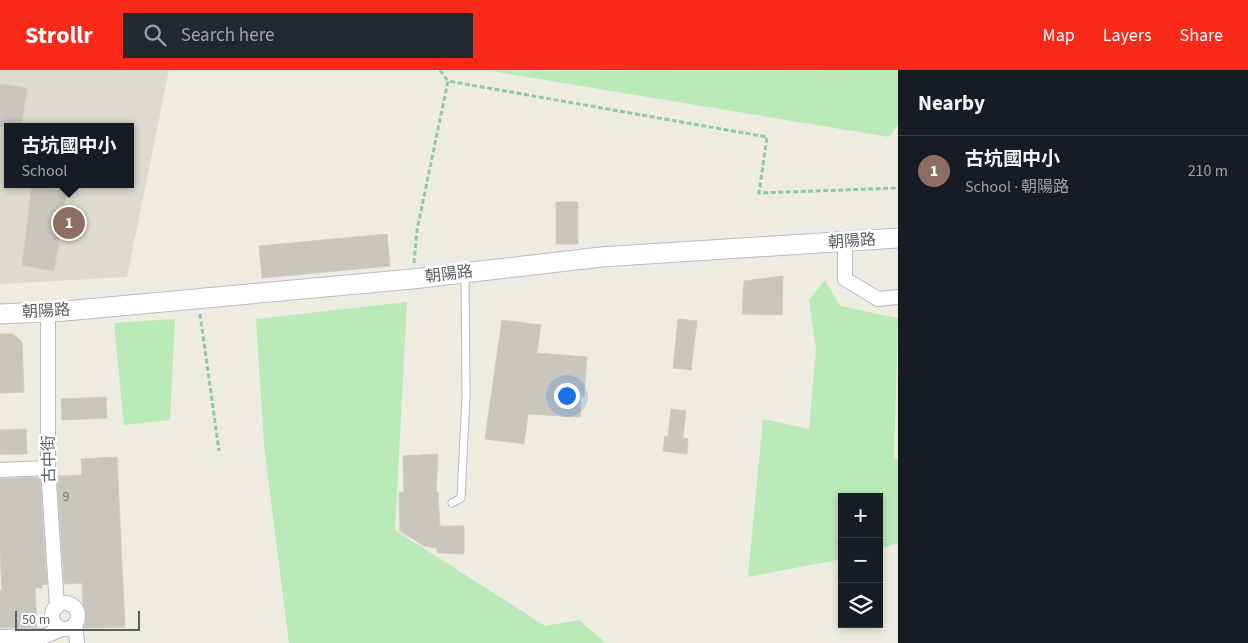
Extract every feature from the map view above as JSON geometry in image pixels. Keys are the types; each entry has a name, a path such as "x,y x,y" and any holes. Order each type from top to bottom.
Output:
{"main road":[{"name":"朝陽路","path":"0,314 48,312 412,279 601,257 898,238"}],"street":[{"path":"844,242 845,279 878,299 898,297"},
{"name":"古中街","path":"48,312 48,468 57,607"},
{"path":"0,470 48,468"},
{"path":"0,637 45,636 69,626 77,612 72,606 65,604 54,610 52,618 56,625 69,626"},
{"path":"69,626 77,643"}],"lane":[{"path":"452,503 460,498 466,396 465,272"}],"path":[{"path":"440,70 448,81 767,137 759,193 898,188"},
{"path":"412,279 417,230 448,81"},
{"path":"198,299 219,450"}],"shaded area":[{"path":"0,70 169,70 127,277 0,284"}],"green space":[{"path":"898,70 898,125 889,137 492,71"},
{"path":"825,280 840,306 898,318 894,459 898,459 898,543 883,548 883,493 838,493 838,560 748,577 763,419 809,429 816,349 809,300"},
{"path":"407,302 395,530 545,626 579,620 606,643 289,643 264,446 256,319"},
{"path":"175,319 170,420 124,425 114,323"}],"building":[{"path":"0,84 27,88 22,123 4,123 4,127 0,127"},
{"path":"32,188 67,188 54,271 22,265"},
{"path":"556,202 578,202 578,244 556,244"},
{"path":"387,234 390,266 262,278 259,246"},
{"path":"783,276 782,315 742,314 744,281"},
{"path":"678,319 697,321 691,370 673,368"},
{"path":"502,320 541,325 537,353 587,357 584,397 581,396 580,417 528,414 524,444 485,439"},
{"path":"0,334 13,334 22,342 24,392 0,393"},
{"path":"106,397 107,418 62,420 61,399"},
{"path":"671,409 686,411 683,438 688,439 687,454 663,451 665,436 668,437"},
{"path":"26,429 27,454 0,454 0,430"},
{"path":"438,454 436,492 438,492 440,526 464,526 464,554 437,553 437,548 424,546 400,531 399,492 404,492 403,456"},
{"path":"117,457 125,627 84,628 82,583 64,584 57,476 82,475 81,459"},
{"path":"40,477 47,584 42,585 42,588 35,588 37,627 0,628 0,590 2,590 0,479"}],"place":[{"name":"古坑國中小","path":"69,223"}]}
